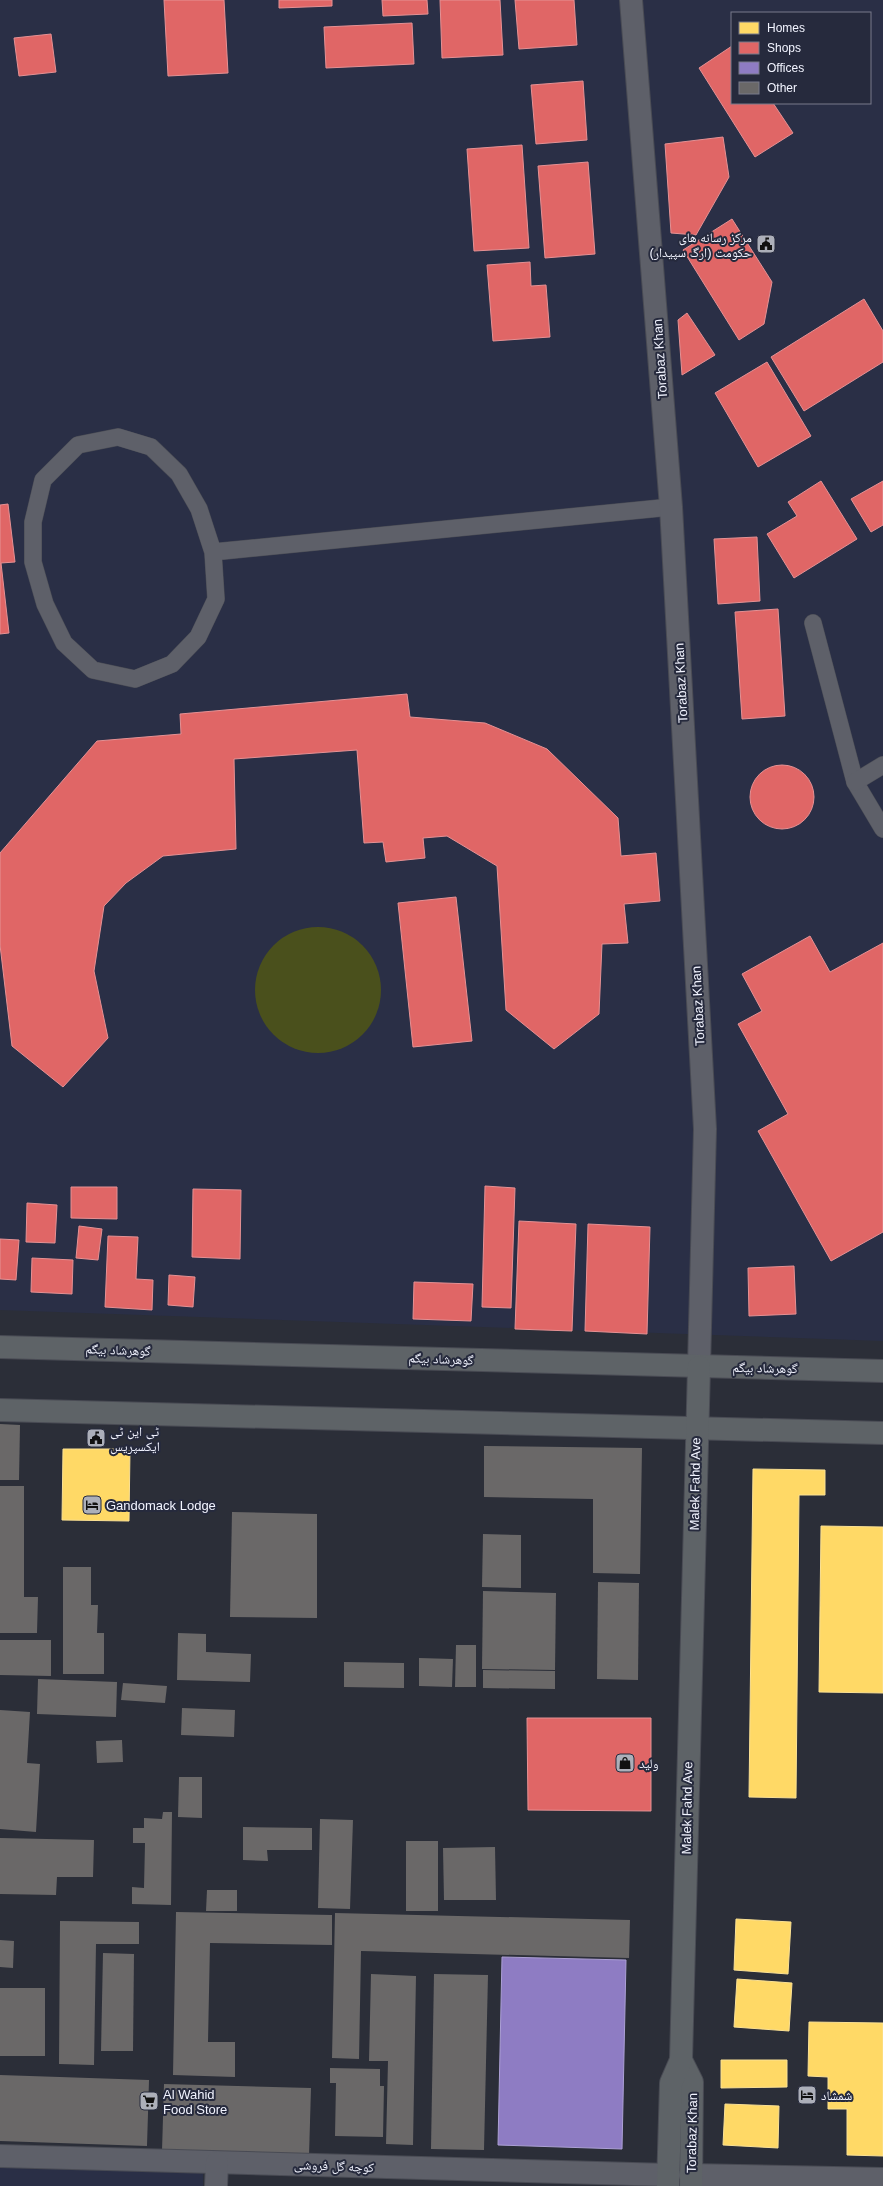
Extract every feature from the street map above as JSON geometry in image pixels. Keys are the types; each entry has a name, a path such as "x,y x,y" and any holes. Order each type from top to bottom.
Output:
{"main road":[{"name":"گوهرشاد بیگم","path":"0,1347 883,1371"},
{"name":"Malek Fahd Ave","path":"668,2181 671,2083 681,2060 696,1428 699,1367"},
{"path":"0,1410 883,1433"},
{"name":"Torabaz Khan","path":"681,2060 692,2082 691,2180"}],"street":[{"name":"Torabaz Khan","path":"631,0 671,507 705,1129 699,1367"},
{"name":"کوچه گل فروشی","path":"0,2156 216,2162 668,2181"},
{"path":"216,2162 216,2186"},
{"path":"691,2180 883,2179"}],"lane":[{"path":"118,437 151,447 179,474 196,503 213,552 216,599 198,637 172,664 135,679 93,670 64,643 45,604 33,562 33,522 43,480 78,445 118,437"},
{"path":"213,552 671,507"},
{"path":"813,623 855,782 883,829"},
{"path":"855,782 883,765"}],"shaded area":[{"path":"0,0 883,0 883,1341 0,1310"},
{"path":"0,2166 203,2172 203,2186 0,2186"}],"green space":[{"path":"324,927 348,934 363,945 374,960 380,978 380,1002 374,1020 363,1035 348,1046 330,1052 312,1053 288,1046 273,1035 262,1020 256,1002 255,984 262,960 273,945 288,934 306,928"}],"building: Homes":[{"path":"63,1449 130,1449 129,1521 62,1520"},
{"path":"753,1469 825,1470 825,1495 799,1495 796,1798 749,1797"},
{"path":"821,1526 883,1527 883,1693 819,1692"},
{"path":"736,1919 791,1922 788,1974 734,1970"},
{"path":"737,1979 792,1983 789,2031 734,2027"},
{"path":"809,2022 883,2023 883,2156 847,2155 847,2109 828,2109 828,2077 808,2076"},
{"path":"721,2060 787,2060 787,2087 721,2088"},
{"path":"725,2104 779,2106 778,2148 723,2145"}],"building: Shops":[{"path":"164,0 224,0 228,73 168,76"},
{"path":"279,0 332,0 332,6 279,8"},
{"path":"382,0 427,0 428,14 383,16"},
{"path":"440,0 500,0 503,55 442,58"},
{"path":"515,0 574,0 577,45 519,49"},
{"path":"412,23 414,64 326,68 324,27"},
{"path":"51,34 56,72 19,76 14,38"},
{"path":"731,47 731,104 774,104 793,133 755,157 699,68"},
{"path":"583,81 587,140 536,144 531,85"},
{"path":"723,137 729,177 696,235 671,233 665,144"},
{"path":"522,145 529,248 474,251 467,149"},
{"path":"588,162 595,254 545,258 538,166"},
{"path":"732,219 772,282 764,324 739,340 683,250"},
{"path":"530,262 531,286 546,285 550,337 493,341 487,265"},
{"path":"864,299 883,331 883,362 804,411 771,357"},
{"path":"687,313 715,355 682,375 678,320"},
{"path":"767,362 811,436 758,467 715,393"},
{"path":"821,481 857,539 794,578 767,534 797,516 788,502"},
{"path":"883,481 883,525 871,532 851,499"},
{"path":"8,504 15,562 1,563 9,633 0,634 0,505"},
{"path":"757,537 760,601 718,604 714,539"},
{"path":"778,609 785,716 742,719 735,612"},
{"path":"407,694 410,717 485,723 547,749 618,818 621,856 656,853 660,901 624,904 628,943 602,944 599,1014 554,1049 506,1010 497,866 447,836 423,838 425,858 386,862 383,842 364,843 357,750 234,759 236,849 163,856 126,883 104,906 94,971 108,1038 63,1087 12,1046 0,945 0,853 97,741 181,734 180,714"},
{"path":"782,765 794,767 805,774 812,785 814,797 812,809 805,820 794,827 782,829 770,827 759,820 752,809 750,797 752,785 759,774 770,767"},
{"path":"456,897 472,1041 413,1047 398,903"},
{"path":"810,936 830,972 883,943 883,1232 831,1261 758,1131 788,1114 738,1024 762,1011 742,974"},
{"path":"485,1186 515,1188 511,1308 482,1307"},
{"path":"71,1187 117,1187 117,1219 71,1218"},
{"path":"193,1189 241,1190 240,1259 192,1257"},
{"path":"27,1203 57,1205 55,1243 26,1242"},
{"path":"519,1221 576,1224 572,1331 515,1329"},
{"path":"588,1224 650,1227 647,1334 585,1331"},
{"path":"79,1226 102,1229 98,1260 76,1258"},
{"path":"108,1236 138,1237 136,1279 153,1280 152,1310 105,1307"},
{"path":"0,1239 19,1240 16,1280 0,1279"},
{"path":"32,1258 73,1260 72,1294 31,1292"},
{"path":"794,1266 796,1314 749,1316 748,1268"},
{"path":"169,1275 195,1277 193,1307 168,1305"},
{"path":"414,1282 473,1284 471,1321 413,1319"},
{"path":"527,1718 651,1718 651,1811 528,1810"}],"building: Offices":[{"path":"502,1957 626,1960 622,2149 498,2145"}],"building: Other":[{"path":"0,1424 20,1425 19,1480 0,1480"},
{"path":"484,1446 642,1448 640,1574 593,1573 593,1499 484,1497"},
{"path":"0,1486 24,1486 24,1597 38,1597 37,1633 0,1633"},
{"path":"232,1512 317,1514 317,1618 230,1617"},
{"path":"483,1534 521,1535 521,1588 482,1587"},
{"path":"63,1567 91,1567 91,1605 98,1605 97,1633 104,1633 104,1674 63,1674"},
{"path":"598,1582 639,1583 638,1680 597,1679"},
{"path":"483,1591 556,1593 555,1670 482,1669"},
{"path":"178,1633 206,1634 206,1652 251,1654 250,1682 177,1680"},
{"path":"0,1640 51,1640 51,1676 0,1675"},
{"path":"456,1645 476,1645 476,1687 455,1687"},
{"path":"419,1658 453,1659 452,1687 419,1686"},
{"path":"344,1662 404,1663 404,1688 344,1687"},
{"path":"483,1670 555,1671 555,1689 483,1688"},
{"path":"38,1679 117,1682 116,1717 37,1714"},
{"path":"123,1683 167,1686 165,1703 121,1700"},
{"path":"182,1708 235,1710 234,1737 181,1735"},
{"path":"0,1710 30,1712 27,1763 40,1764 36,1832 0,1829"},
{"path":"122,1740 123,1762 97,1763 96,1741"},
{"path":"179,1777 202,1777 202,1818 178,1817"},
{"path":"163,1812 172,1812 171,1905 132,1904 132,1887 144,1888 145,1843 133,1843 133,1828 144,1828 144,1818 162,1819"},
{"path":"320,1819 353,1820 350,1909 318,1908"},
{"path":"243,1827 312,1828 312,1850 267,1850 268,1861 243,1860"},
{"path":"0,1838 94,1840 93,1877 57,1877 56,1895 0,1894"},
{"path":"406,1841 438,1841 438,1911 406,1911"},
{"path":"495,1847 496,1900 444,1900 443,1848"},
{"path":"207,1890 237,1890 237,1911 206,1911"},
{"path":"176,1912 332,1915 332,1945 210,1943 208,2042 235,2042 235,2077 173,2075"},
{"path":"335,1913 630,1920 629,1958 361,1951 359,2059 332,2058"},
{"path":"60,1921 139,1922 139,1944 96,1944 94,2065 59,2064"},
{"path":"0,1940 14,1941 13,1968 0,1967"},
{"path":"103,1953 134,1954 133,2051 101,2051"},
{"path":"371,1974 416,1976 413,2145 386,2144 388,2061 369,2061"},
{"path":"434,1974 488,1975 484,2150 431,2149"},
{"path":"0,1988 45,1988 45,2056 0,2056"},
{"path":"330,2068 380,2069 380,2086 384,2086 383,2137 335,2136 336,2083 330,2083"},
{"path":"0,2075 149,2080 147,2146 0,2141"},
{"path":"164,2084 311,2088 309,2156 162,2151"}],"place":[{"name":"مرکز رسانه های حکومت (ارگ سپیدار)","path":"766,244"},
{"name":"ٹی این ٹی ایکسپریس","path":"96,1438"},
{"name":"Gandomack Lodge","path":"92,1505"},
{"name":"ولید","path":"625,1763"},
{"name":"شمشاد","path":"807,2095"},
{"name":"Al Wahid Food Store","path":"149,2101"}]}
